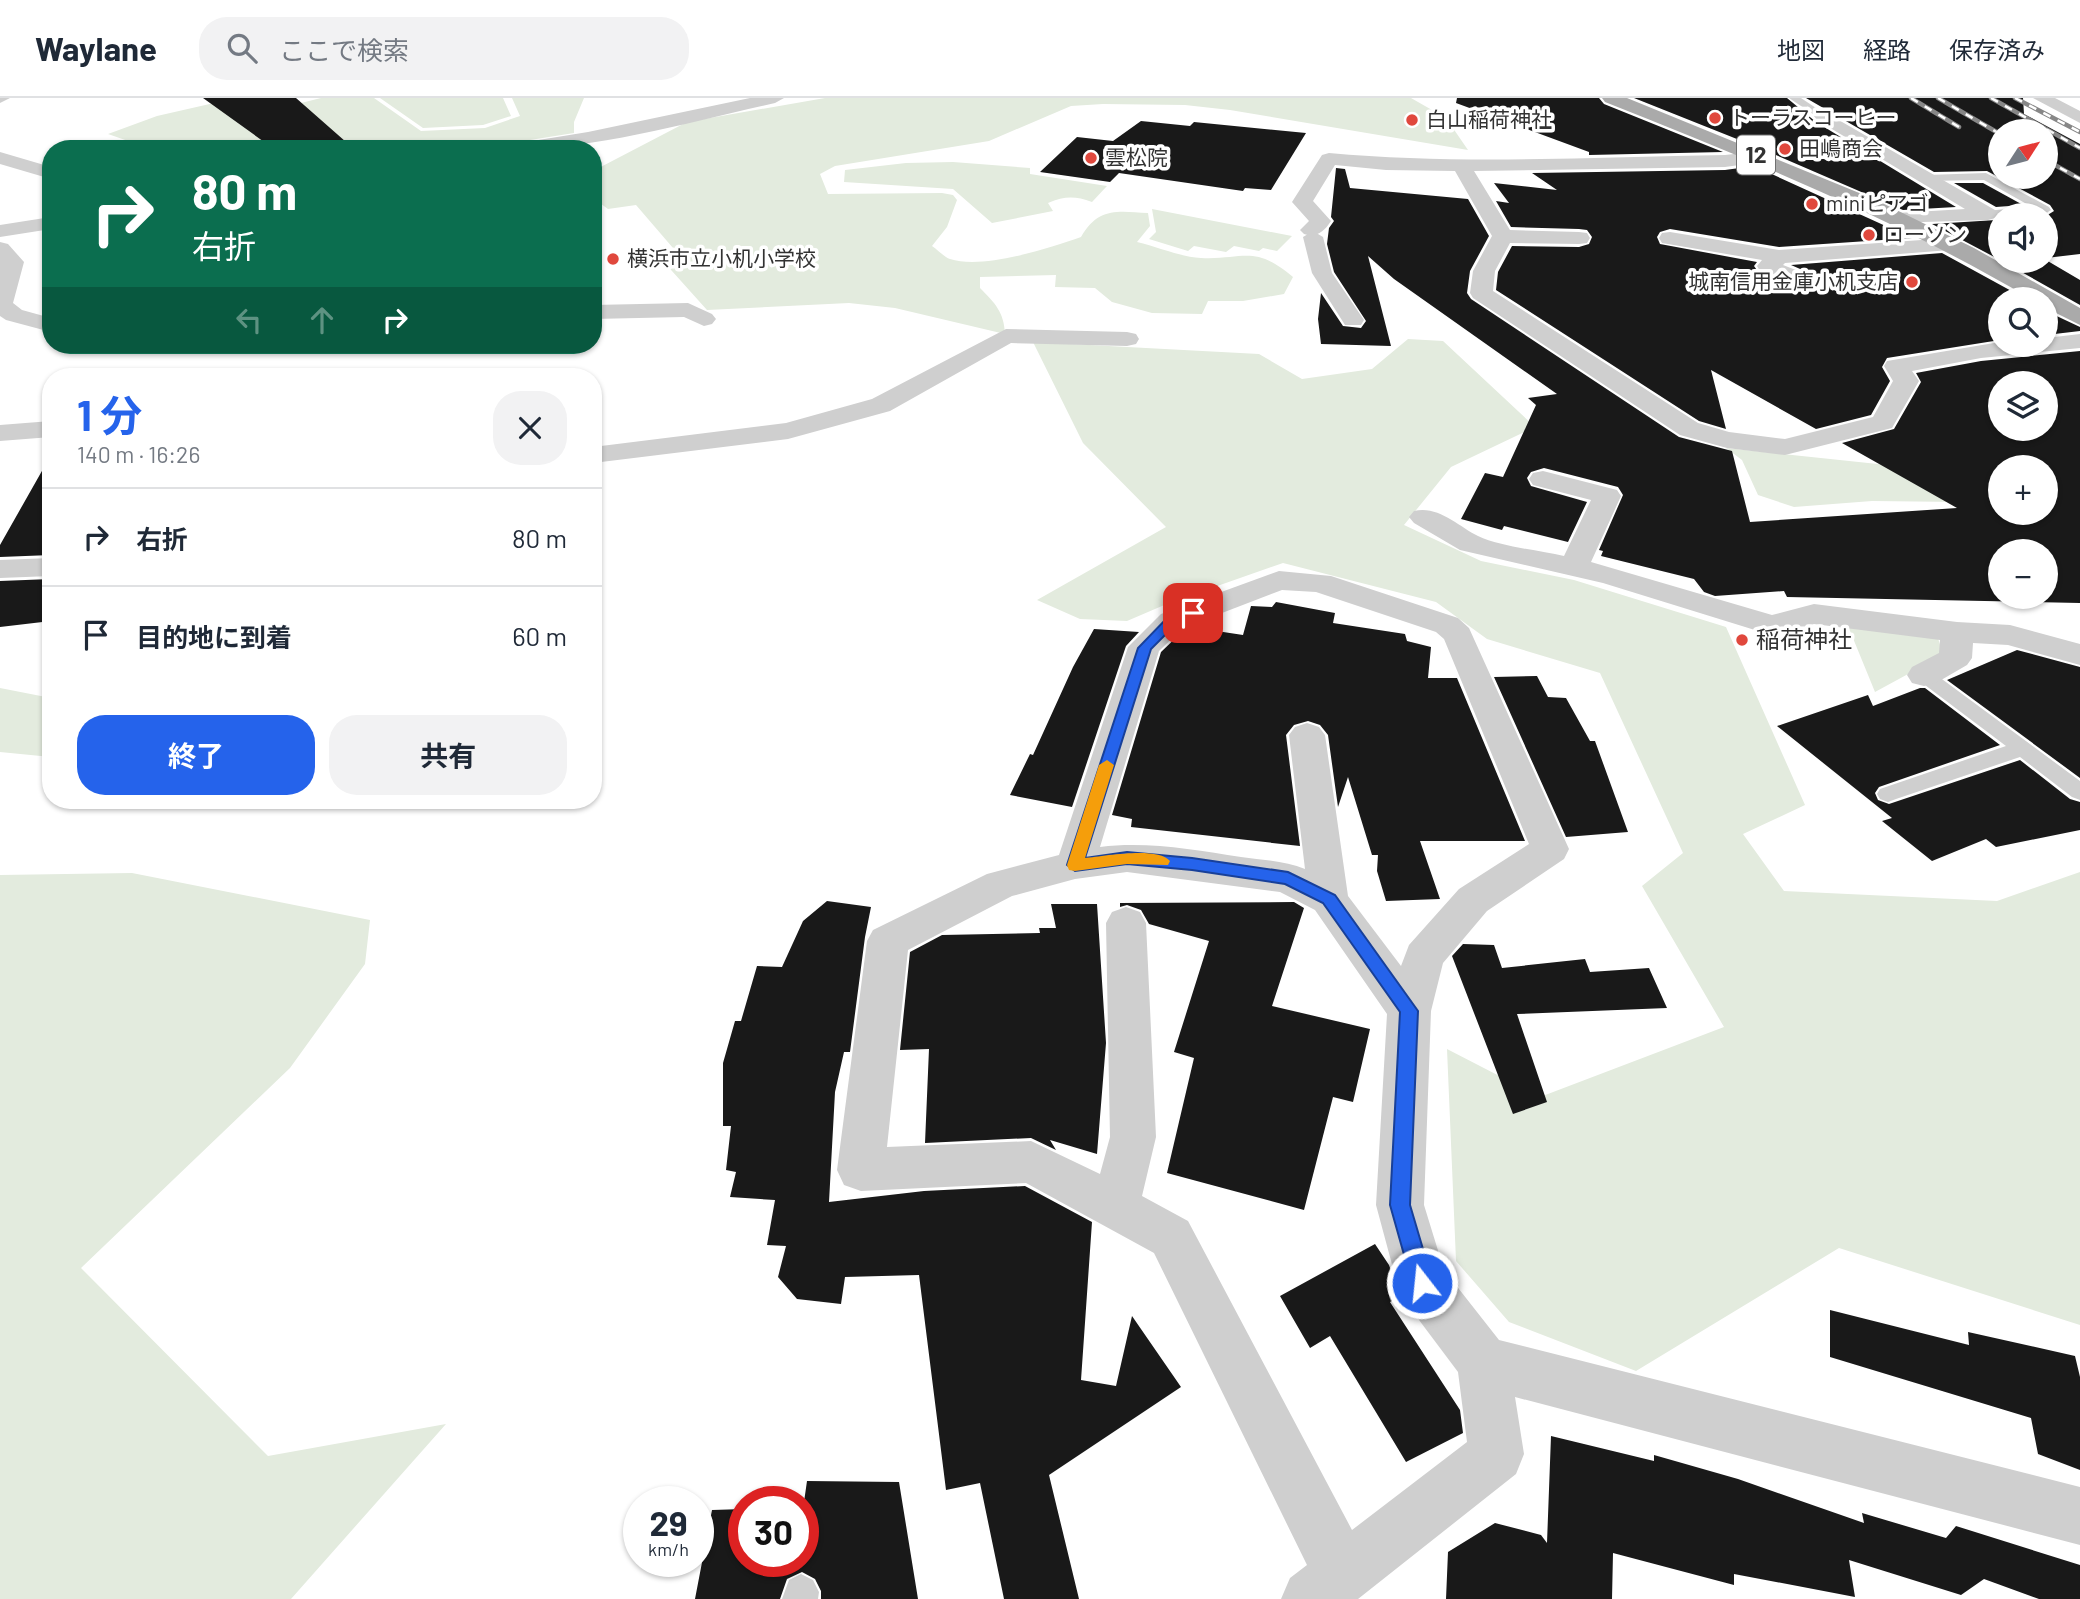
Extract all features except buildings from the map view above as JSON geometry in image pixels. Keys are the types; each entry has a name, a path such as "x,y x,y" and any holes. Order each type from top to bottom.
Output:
{"main road":[{"name":"12","path":"1611,98 1761,157 1898,219 1950,244 2080,318"}],"street":[{"path":"576,140 775,98"},
{"path":"2048,101 2080,100"},
{"path":"2048,101 2080,118"},
{"path":"1823,116 1988,214"},
{"path":"1353,320 1322,273 1312,234 1321,221 1302,202 1329,159 1385,164 1461,165 1724,161 1761,157"},
{"path":"0,158 42,170"},
{"path":"1461,165 1503,236"},
{"path":"1898,219 1988,214"},
{"path":"0,231 42,224"},
{"path":"1503,236 1531,239 1579,238"},
{"path":"1503,236 1484,271 1475,295 1689,429 1727,440 1785,447 1883,422 1906,381 1896,366 1988,351"},
{"path":"1670,238 1779,257 1950,244"},
{"path":"0,249 13,262 1,307 14,315 42,323"},
{"path":"1779,257 1769,266 1798,279"},
{"path":"602,312 688,310 704,319"},
{"path":"602,454 788,431 881,405 1006,336 1128,339"},
{"path":"2058,344 2080,341"},
{"path":"0,433 42,430"},
{"path":"1543,479 1607,496 1574,566"},
{"path":"1424,517 1471,544 1574,566 1771,625 1814,614 1957,632 2010,635 2080,655"},
{"path":"0,569 42,567"},
{"path":"1075,865 1144,648 1172,621 1279,580 1320,583 1447,625 1458,635 1550,849 1473,900 1424,957 1409,1011 1400,1205 1422,1283 1483,1362 1496,1454 1326,1585 1171,1237 1031,1162 861,1170 888,941 1001,884 1075,865 1127,858 1192,864 1288,878 1329,899 1409,1011"},
{"path":"1924,675 1955,658 1957,632"},
{"path":"1307,735 1329,899"},
{"path":"1115,1208 1133,1137 1126,923"},
{"path":"1483,1362 2080,1516"}],"lane":[{"path":"1794,98 1823,116"},
{"path":"1927,178 1986,176 2033,203"},
{"path":"1924,675 2080,792"},
{"path":"1888,794 2023,748"}],"shaded area":[{"path":"236,98 281,108 321,98 374,98 421,131 485,128 520,116 512,98 584,98 574,122 574,133 530,140 125,140 108,134 157,116"},
{"path":"380,98 503,98 511,116 483,125 423,128"},
{"path":"825,98 1411,98 1446,118 1468,150 1230,110 1185,105 1103,104 1071,106 989,141 835,166 820,174 828,194 953,195 957,200 947,227 932,246 950,259 980,262 1034,252 1081,237 1094,220 1109,213 1148,213 1150,226 1137,242 1193,257 1258,257 1268,260 1293,277 1284,294 1243,301 1208,301 1202,314 1152,313 1112,302 1095,288 1055,287 1056,275 980,277 980,288 998,308 1005,334 895,308 849,303 707,310 663,261 673,248 636,205 608,209 602,205 602,166 687,122"},
{"path":"953,162 1030,168 1030,174 1107,186 1092,202 1075,198 1060,199 1048,203 1053,211 992,223 953,189 844,182 845,170 906,163"},
{"path":"1152,209 1292,236 1277,251 1234,246 1226,252 1194,246 1188,251 1149,239 1156,232"},
{"path":"1408,339 1443,341 1535,427 1451,467 1404,525 1481,561 1574,580 1726,627 1805,805 1743,834 1784,891 1997,901 2080,872 2080,1325 1839,1248 1636,1371 1509,1322 1456,1261 1447,1049 1540,1097 1724,1027 1642,886 1683,853 1600,673 1487,639 1436,602 1283,563 1169,603 1127,621 1080,619 1037,600 1166,527 1083,443 1033,342 1259,354 1302,379 1372,369"},
{"path":"1726,448 1963,473 1988,468 1988,505 1872,501 1794,507 1758,495 1742,460"},
{"path":"2058,482 2080,514 2058,511"},
{"path":"1848,626 1938,638 1943,655 1875,692"},
{"path":"0,688 42,696 42,756 0,752"},
{"path":"132,873 370,920 365,964 290,1068 81,1268 268,1456 446,1424 291,1599 0,1599 0,875"}],"railway":[{"path":"1911,98 1959,127"},
{"path":"1938,98 1988,127"},
{"path":"1991,98 2080,148"},
{"path":"2015,98 2080,132"},
{"path":"2058,167 2080,179"}],"slow traffic":[{"path":"1107,765 1075,865 1127,858 1162,861"}],"place":[{"name":"トーラスコーヒー","path":"1715,118"},
{"name":"白山稲荷神社","path":"1412,120"},
{"name":"田嶋商会","path":"1785,149"},
{"name":"雲松院","path":"1091,158"},
{"name":"miniピアゴ","path":"1812,204"},
{"name":"ローソン","path":"1869,235"},
{"name":"横浜市立小机小学校","path":"613,259"},
{"name":"城南信用金庫小机支店","path":"1912,282"},
{"name":"稲荷神社","path":"1742,640"}],"route":[{"path":"1193,613 1172,621 1144,648 1075,865 1127,858 1192,864 1288,878 1329,899 1409,1011 1400,1205 1422,1283"}]}
